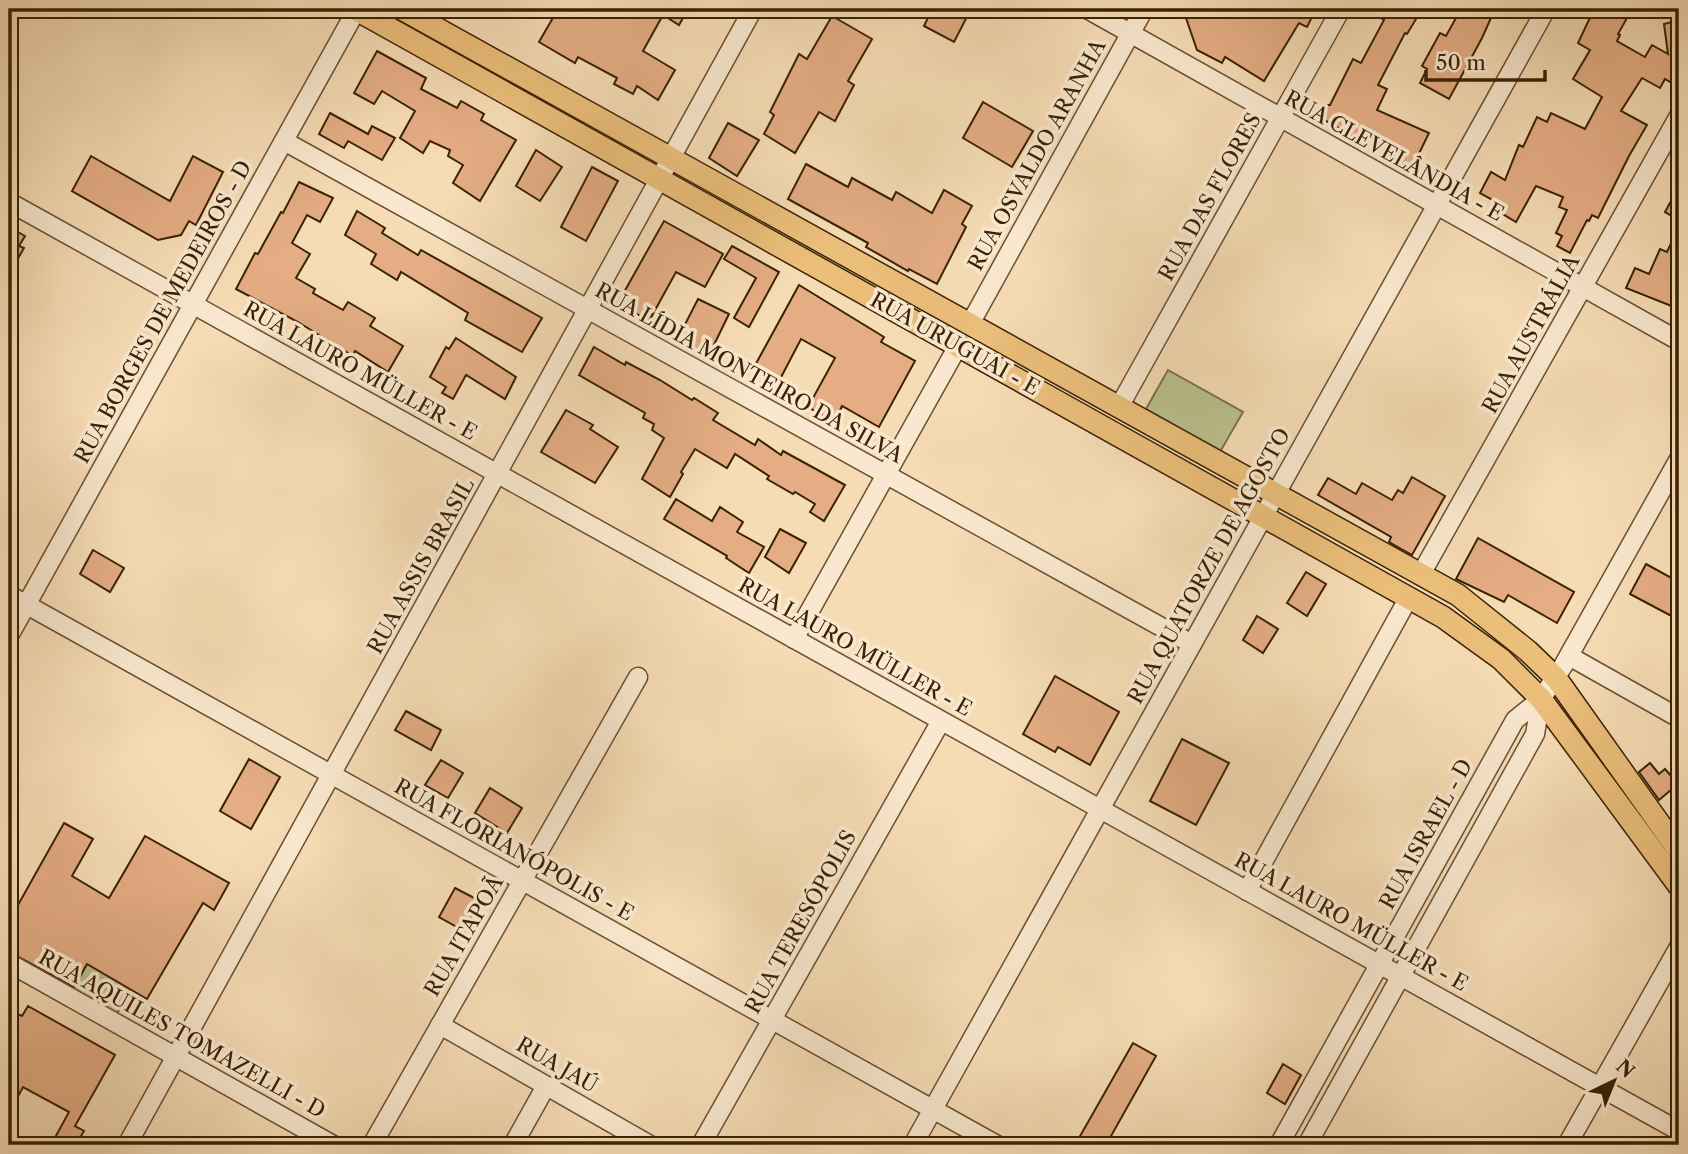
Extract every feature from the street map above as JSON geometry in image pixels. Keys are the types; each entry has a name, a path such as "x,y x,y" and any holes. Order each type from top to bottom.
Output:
{"main road":[{"name":"RUA URUGUAI - E","path":"356,9 1443,617 1501,659 1541,699 1679,886"},
{"name":"RUA URUGUAI - E","path":"402,9 1458,595 1528,651 1556,678 1679,851"}],"street":[{"name":"RUA BORGES DE MEDEIROS - D","path":"9,636 356,9"},
{"name":"RUA ASSIS BRASIL","path":"127,1145 753,9"},
{"name":"RUA CLEVELÂNDIA - E","path":"1087,9 1679,341"},
{"name":"RUA OSVALDO ARANHA","path":"970,324 1144,9"},
{"name":"RUA DAS FLORES","path":"1119,407 1341,9"},
{"name":"RUA QUATORZE DE AGOSTO","path":"913,1145 1546,9"},
{"name":"RUA AUSTRÁLIA","path":"1421,574 1679,116"},
{"name":"RUA LÍDIA MONTEIRO DA SILVA","path":"284,141 1192,644"},
{"name":"RUA LAURO MÜLLER - E","path":"9,202 1679,1131"},
{"path":"794,639 958,346"},
{"name":"RUA ISRAEL - D","path":"1279,1145 1516,720 1541,699 1556,678 1679,459"},
{"name":"RUA FLORIANÓPOLIS - E","path":"9,595 998,1145"},
{"path":"1247,891 1409,597"},
{"path":"1569,656 1679,718"},
{"name":"RUA ITAPOÃ","path":"372,1145 638,677"},
{"name":"RUA ISRAEL - D","path":"1307,1145 1535,734 1541,699"},
{"name":"RUA TERESÓPOLIS","path":"701,1145 941,721"},
{"path":"1567,1145 1679,947"},
{"name":"RUA AQUILES TOMAZELLI - D","path":"9,963 333,1145"},
{"name":"RUA JAÚ","path":"440,1025 650,1145"},
{"path":"513,1145 546,1086"}],"green space":[{"path":"1168,370 1243,412 1220,452 1146,409"},
{"path":"87,964 130,989 117,1014 73,990"}],"building":[{"path":"558,9 688,9 679,25 663,15 643,51 675,70 658,100 637,86 633,94 614,84 617,78 578,57 575,63 539,42"},
{"path":"932,9 971,9 954,42 924,26"},
{"path":"1192,9 1316,9 1307,27 1299,23 1264,81 1225,57 1222,63 1197,50 1186,18"},
{"path":"1365,9 1422,9 1407,34 1405,33 1378,85 1387,89 1377,110 1429,133 1412,168 1387,157 1387,147 1362,136 1360,140 1321,118 1319,105 1330,105 1353,59 1361,63 1384,20"},
{"path":"1461,9 1495,9 1449,99 1420,83 1427,69 1422,66 1440,33 1446,36"},
{"path":"1594,9 1632,9 1617,41 1645,57 1652,45 1668,54 1664,24 1679,20 1679,76 1673,77 1670,82 1665,79 1660,88 1642,78 1621,111 1647,125 1598,218 1592,215 1589,221 1587,220 1570,253 1557,246 1562,236 1556,233 1567,210 1559,207 1563,197 1536,186 1516,222 1493,208 1496,202 1480,193 1491,172 1505,180 1519,145 1523,147 1537,117 1547,122 1551,113 1585,129 1602,97 1573,79 1590,50 1578,43"},
{"path":"832,16 872,39 848,81 854,85 835,121 819,112 795,153 764,134 774,115 770,112 799,54 807,59"},
{"path":"377,51 426,78 421,89 457,108 461,101 484,114 481,120 516,140 480,201 453,183 463,165 448,156 450,150 430,141 423,153 400,138 415,111 382,91 374,104 354,93"},
{"path":"983,102 1033,131 1012,167 963,138"},
{"path":"330,113 368,134 372,126 395,138 382,160 348,141 344,148 319,134"},
{"path":"728,123 759,140 737,176 709,158"},
{"path":"536,150 562,167 540,201 516,186"},
{"path":"91,156 170,201 193,156 223,172 196,225 189,221 181,235 158,240 72,191"},
{"path":"806,164 848,187 852,178 892,200 896,192 932,213 944,190 972,206 962,224 966,227 937,284 909,269 908,271 866,247 868,243 788,199"},
{"path":"592,167 618,181 586,241 561,227"},
{"path":"299,182 333,198 320,222 307,215 292,243 310,254 296,278 315,289 313,293 343,310 348,302 375,318 370,326 403,346 388,372 355,351 353,356 298,322 236,289"},
{"path":"1679,186 1679,220 1665,212"},
{"path":"357,211 385,228 382,233 418,255 421,250 542,318 522,352 465,320 468,313 401,272 397,280 371,264 376,254 345,235"},
{"path":"664,221 723,254 705,287 676,272 649,321 618,303"},
{"path":"1679,226 1679,309 1626,288 1635,268 1649,274 1660,249 1667,252"},
{"path":"9,227 25,236 19,246 24,248 9,274"},
{"path":"732,246 779,272 749,327 734,318 756,278 724,259"},
{"path":"799,285 884,337 881,342 915,361 879,427 842,406 835,422 808,407 835,358 801,339 778,383 753,369"},
{"path":"698,299 729,314 708,357 677,340"},
{"path":"456,338 516,377 505,399 466,375 453,399 442,393 446,387 430,377 446,347 449,349"},
{"path":"594,347 625,365 626,362 660,380 692,400 694,398 718,413 713,420 755,445 758,439 781,455 783,451 845,485 824,521 810,512 815,504 767,479 769,476 735,454 727,468 695,449 670,497 642,479 664,438 652,430 654,424 643,418 645,413 579,375"},
{"path":"566,410 593,425 590,429 618,447 595,483 541,452"},
{"path":"1412,477 1445,496 1412,555 1389,542 1391,537 1318,495 1328,478 1356,494 1362,483 1392,500 1398,490 1403,493"},
{"path":"676,499 712,521 720,507 743,522 737,532 764,547 749,573 726,558 727,556 664,519"},
{"path":"780,529 806,543 789,573 765,557"},
{"path":"1478,538 1574,592 1557,623 1508,595 1504,602 1456,579"},
{"path":"93,550 124,568 110,592 80,574"},
{"path":"1646,564 1679,582 1679,620 1630,594"},
{"path":"1306,572 1326,584 1307,616 1287,603"},
{"path":"1257,616 1278,629 1263,653 1243,640"},
{"path":"1055,676 1119,712 1090,765 1058,747 1055,752 1023,734"},
{"path":"406,711 441,730 431,750 395,730"},
{"path":"1182,739 1229,763 1196,825 1150,801"},
{"path":"249,759 280,777 251,829 220,811"},
{"path":"441,760 463,773 448,798 425,785"},
{"path":"1650,763 1659,774 1665,769 1678,784 1659,800 1639,772"},
{"path":"490,788 522,808 507,833 475,813"},
{"path":"64,823 93,839 72,876 109,898 145,836 229,883 214,910 203,903 147,999 87,964 74,987 9,952 9,921"},
{"path":"455,888 480,901 464,931 439,917"},
{"path":"28,1006 115,1055 75,1126 84,1131 76,1145 51,1145 69,1112 23,1087 9,1113 9,1010 22,1016"},
{"path":"1133,1043 1156,1056 1106,1145 1075,1145"},
{"path":"1283,1064 1301,1075 1285,1104 1267,1093"}]}
